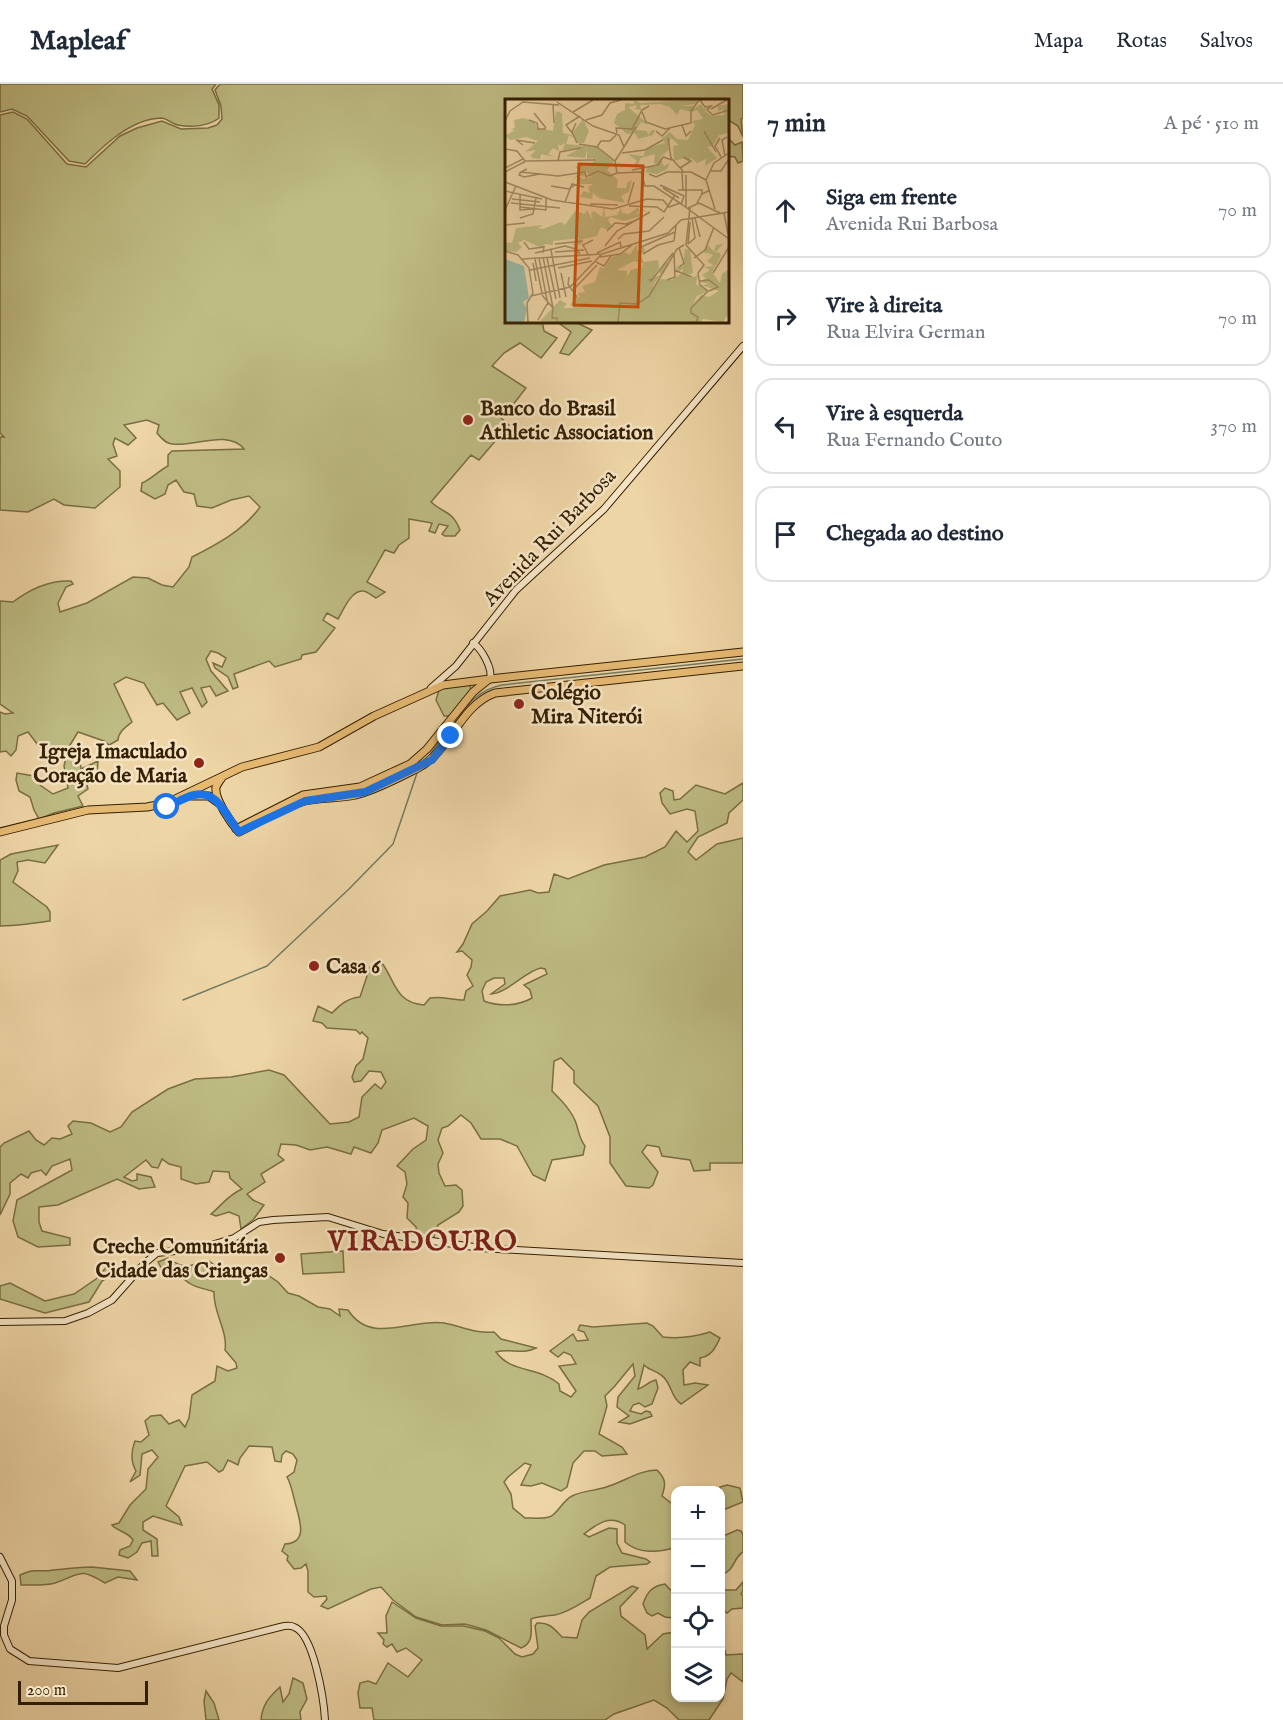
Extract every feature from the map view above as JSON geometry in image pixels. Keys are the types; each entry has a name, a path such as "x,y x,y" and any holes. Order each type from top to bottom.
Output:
{"main road":[{"name":"Avenida Rui Barbosa","path":"424,693 456,666 516,590 604,509 743,346"},
{"path":"237,830 261,814 303,795 351,789 388,775 418,758 473,692 486,681 491,672 480,648 473,643"},
{"name":"Avenida Rui Barbosa","path":"0,834 88,810 147,807 167,803 242,767 319,747 375,716 443,685 743,652"},
{"path":"237,830 305,801 365,792 417,768 432,760 473,706 495,693 743,666"},
{"path":"465,681 472,684 473,692"},
{"path":"445,726 462,720"},
{"path":"224,776 216,788 222,806 237,830"},
{"name":"Avenida Rui Barbosa","path":"0,834 86,814 147,811 167,807 194,795 205,795 222,806"},
{"path":"0,1322 65,1321 88,1313 108,1303 157,1253 197,1249 234,1238 262,1222 328,1217 366,1230 400,1238 481,1248 743,1263"},
{"path":"0,1557 12,1581 4,1635 10,1649 29,1661 118,1668 280,1627 295,1627 309,1646 321,1690 325,1720"}],"shaded area":[{"path":"0,84 216,84 212,89 219,105 219,118 205,125 194,126 178,125 161,118 150,119 119,134 85,164 69,161 27,116 12,109 0,112"},
{"path":"220,84 743,84 743,118 741,119 743,137 738,126 728,122 728,99 505,99 505,322 542,322 544,331 557,338 541,358 520,343 504,353 492,366 526,388 508,411 505,410 499,416 509,425 479,460 471,455 431,502 451,516 460,530 455,536 445,536 442,534 448,526 439,524 435,533 429,531 432,523 409,519 409,538 399,545 394,553 385,550 367,582 385,592 376,598 365,591 355,594 338,619 327,613 323,620 335,628 316,652 302,655 301,659 275,667 269,661 234,674 238,687 233,689 228,677 215,668 213,663 222,667 226,658 211,651 206,659 211,671 228,691 216,696 210,686 201,688 207,702 202,707 192,688 180,692 190,713 177,720 163,703 157,705 144,683 126,677 114,684 132,722 121,732 118,740 109,745 78,732 70,745 71,752 80,760 81,769 98,761 97,776 85,778 88,789 78,796 83,806 39,819 30,797 19,791 17,773 34,776 40,785 53,794 68,788 64,766 66,758 47,757 28,732 18,736 16,750 11,756 6,751 0,752 0,712 13,713 0,704 0,601 13,602 41,586 71,581 73,584 66,587 58,603 60,612 87,603 133,577 148,578 162,585 173,587 189,567 192,557 238,530 260,507 249,496 212,508 197,506 194,494 184,492 176,480 168,485 165,494 155,499 141,491 142,483 168,466 168,455 172,451 244,449 237,443 220,439 170,444 157,433 159,425 147,420 124,425 136,438 128,445 115,438 113,444 117,456 108,459 120,471 120,487 95,508 64,505 54,499 28,512 0,510 0,437 4,437 0,433 0,115 13,112 27,119 67,164 86,167 120,136 137,128 162,121 181,129 208,128 217,125 222,119 221,106 215,90"},
{"path":"728,138 735,145 742,142 743,161 738,163 735,157 728,156"},
{"path":"557,322 575,322 592,330 569,355 560,353 571,332"},
{"path":"470,685 471,690 450,716 444,716 436,700 439,690 448,686"},
{"path":"743,783 743,800 729,813 727,823 698,837 688,852 696,860 717,844 743,838 743,1163 710,1163 710,1170 694,1171 690,1160 662,1156 659,1147 647,1145 642,1152 658,1172 653,1185 649,1188 626,1186 610,1163 610,1137 598,1106 574,1083 574,1071 561,1058 554,1061 552,1091 574,1119 585,1146 583,1155 552,1160 545,1181 533,1175 517,1146 500,1139 481,1139 471,1123 461,1115 442,1128 438,1140 443,1153 438,1164 445,1186 456,1185 462,1190 463,1206 459,1212 438,1225 433,1240 419,1239 416,1227 407,1218 408,1203 403,1197 407,1184 405,1172 397,1166 413,1149 426,1140 428,1126 414,1118 382,1130 378,1143 371,1153 354,1147 351,1154 327,1147 310,1150 296,1145 281,1144 278,1155 284,1160 261,1174 265,1182 247,1194 264,1205 253,1220 241,1229 239,1216 229,1212 216,1216 211,1214 229,1197 242,1189 230,1178 229,1172 213,1171 209,1182 196,1184 181,1179 181,1167 169,1164 162,1159 158,1168 152,1167 146,1160 124,1177 132,1181 137,1180 137,1174 151,1177 155,1187 139,1189 117,1179 58,1205 39,1207 39,1222 42,1231 70,1238 70,1245 38,1247 18,1237 13,1221 17,1200 72,1170 70,1159 52,1166 46,1175 41,1170 31,1173 28,1178 21,1174 10,1183 10,1194 0,1215 0,1147 4,1143 29,1131 36,1140 44,1145 52,1138 60,1139 72,1134 68,1126 73,1121 91,1123 110,1132 121,1127 132,1112 168,1089 195,1079 231,1077 269,1070 284,1075 330,1124 349,1122 359,1117 362,1097 375,1084 381,1089 386,1082 381,1072 369,1071 361,1081 354,1082 352,1077 356,1066 363,1059 368,1038 356,1030 327,1028 322,1023 313,1021 318,1006 332,1013 345,1002 360,997 370,967 382,963 398,991 408,1000 424,1005 430,998 464,1000 466,991 473,986 467,975 472,960 462,951 457,952 472,924 500,896 530,890 538,893 549,892 554,874 568,879 604,865 645,857 665,847 676,831 687,842 698,831 695,811 687,809 670,814 662,803 660,793 665,788 673,791 674,800 680,799 696,785 725,794","holes":["541,968 545,969 547,974 524,985 530,990 532,998 509,1005 484,1001 482,991 486,982 494,978 504,978 505,984 491,994 497,993 529,973"]},
{"path":"58,845 45,863 28,860 17,862 18,871 13,882 47,907 50,912 50,921 0,926 0,860 11,854"},
{"path":"343,1251 344,1272 303,1274 301,1254"},
{"path":"168,1258 180,1265 188,1266 209,1261 217,1267 232,1272 259,1269 278,1282 288,1293 299,1296 318,1307 330,1309 340,1316 339,1309 348,1310 357,1321 368,1327 393,1328 432,1322 475,1331 494,1332 501,1339 536,1348 526,1351 496,1352 502,1359 517,1367 551,1378 559,1384 560,1391 571,1397 576,1391 559,1366 576,1364 571,1355 564,1352 558,1357 550,1351 573,1334 577,1341 588,1340 584,1332 578,1330 580,1325 593,1327 647,1323 663,1337 669,1338 710,1332 720,1338 715,1348 700,1358 700,1366 690,1362 683,1370 684,1385 695,1383 708,1385 681,1404 675,1398 665,1378 644,1365 638,1389 656,1380 658,1388 652,1404 645,1407 639,1403 633,1405 630,1411 641,1414 646,1411 652,1416 630,1424 619,1422 629,1416 617,1407 618,1397 635,1376 633,1364 605,1396 607,1406 599,1434 622,1447 627,1454 602,1456 595,1451 584,1451 573,1463 567,1487 561,1491 542,1483 531,1486 521,1485 531,1465 525,1463 504,1482 511,1494 513,1508 525,1518 543,1518 555,1514 568,1498 577,1494 604,1488 645,1472 657,1470 664,1482 662,1496 671,1503 671,1548 656,1551 636,1549 625,1542 625,1525 614,1520 594,1527 584,1534 589,1537 609,1528 617,1529 617,1543 622,1553 650,1562 610,1567 596,1576 590,1598 564,1612 531,1619 530,1640 521,1648 486,1630 465,1624 442,1625 416,1617 393,1600 381,1587 371,1589 328,1609 321,1606 327,1599 326,1596 314,1597 308,1592 306,1564 294,1569 287,1560 288,1556 282,1551 285,1544 297,1540 301,1530 287,1477 294,1472 297,1460 293,1454 286,1451 282,1455 281,1462 275,1461 272,1447 249,1446 238,1465 228,1460 223,1470 219,1472 207,1462 185,1466 166,1506 179,1517 182,1525 153,1516 143,1522 143,1530 157,1539 158,1556 152,1556 151,1541 142,1543 137,1552 128,1558 119,1555 120,1550 130,1546 133,1540 112,1525 119,1523 130,1505 146,1489 148,1469 158,1457 152,1450 142,1454 140,1475 130,1482 136,1471 132,1456 135,1441 141,1442 149,1435 145,1421 151,1416 161,1415 169,1424 179,1420 185,1427 189,1418 192,1395 215,1381 217,1366 228,1371 237,1368 236,1363 225,1350 214,1292 192,1285 177,1272 163,1271 158,1262"},
{"path":"111,1262 121,1269 102,1281 89,1302 45,1313 0,1299 0,1286 10,1283 45,1301 74,1294 96,1279"},
{"path":"724,1486 740,1488 743,1502 725,1509"},
{"path":"737,1530 743,1535 743,1552 725,1573 725,1540 725,1535"},
{"path":"92,1567 130,1571 137,1580 118,1577 105,1583 90,1575 80,1574 51,1584 21,1585 20,1575 30,1571"},
{"path":"743,1582 741,1594 743,1608 732,1609 727,1613 725,1611 725,1590 736,1590"},
{"path":"665,1584 671,1591 671,1618 658,1613 652,1616 647,1613 643,1604 646,1596 657,1586"},
{"path":"632,1586 638,1588 620,1607 621,1616 645,1635 647,1649 663,1634 671,1633 671,1702 721,1702 709,1720 679,1720 667,1708 654,1700 614,1714 605,1720 374,1720 372,1708 360,1708 358,1693 360,1683 368,1681 376,1684 388,1663 408,1677 422,1660 406,1648 397,1652 392,1644 387,1647 383,1644 384,1640 378,1633 387,1633 386,1616 392,1602 416,1618 441,1626 464,1626 485,1631 499,1638 515,1654 522,1657 533,1654 538,1648 535,1626 537,1623 549,1625 562,1637 577,1638 582,1620 589,1612"},
{"path":"725,1651 726,1655 743,1654 743,1682 731,1673 725,1689"},
{"path":"293,1678 303,1683 307,1699 300,1712 301,1720 261,1720 269,1698 280,1687 283,1702 289,1694"},
{"path":"206,1691 214,1703 219,1720 206,1720 204,1701"}],"waterway":[{"path":"454,721 475,698 487,690 502,685 743,659"},
{"path":"429,756 445,733"},
{"path":"183,1000 267,966 349,889 393,844 417,773"},
{"path":"336,794 352,792"}],"place":[{"name":"Banco do Brasil Athletic Association","path":"468,420"},
{"name":"Colégio Mira Niterói","path":"519,704"},
{"name":"Igreja Imaculado Coração de Maria","path":"199,763"},
{"name":"Casa 6","path":"314,966"},
{"name":"Creche Comunitária Cidade das Crianças","path":"280,1258"}],"district":[{"name":"VIRADOURO","path":"423,1241"}],"route":[{"path":"167,807 194,795 209,796 222,806 239,832 305,801 365,792 432,760 451,736"}]}
